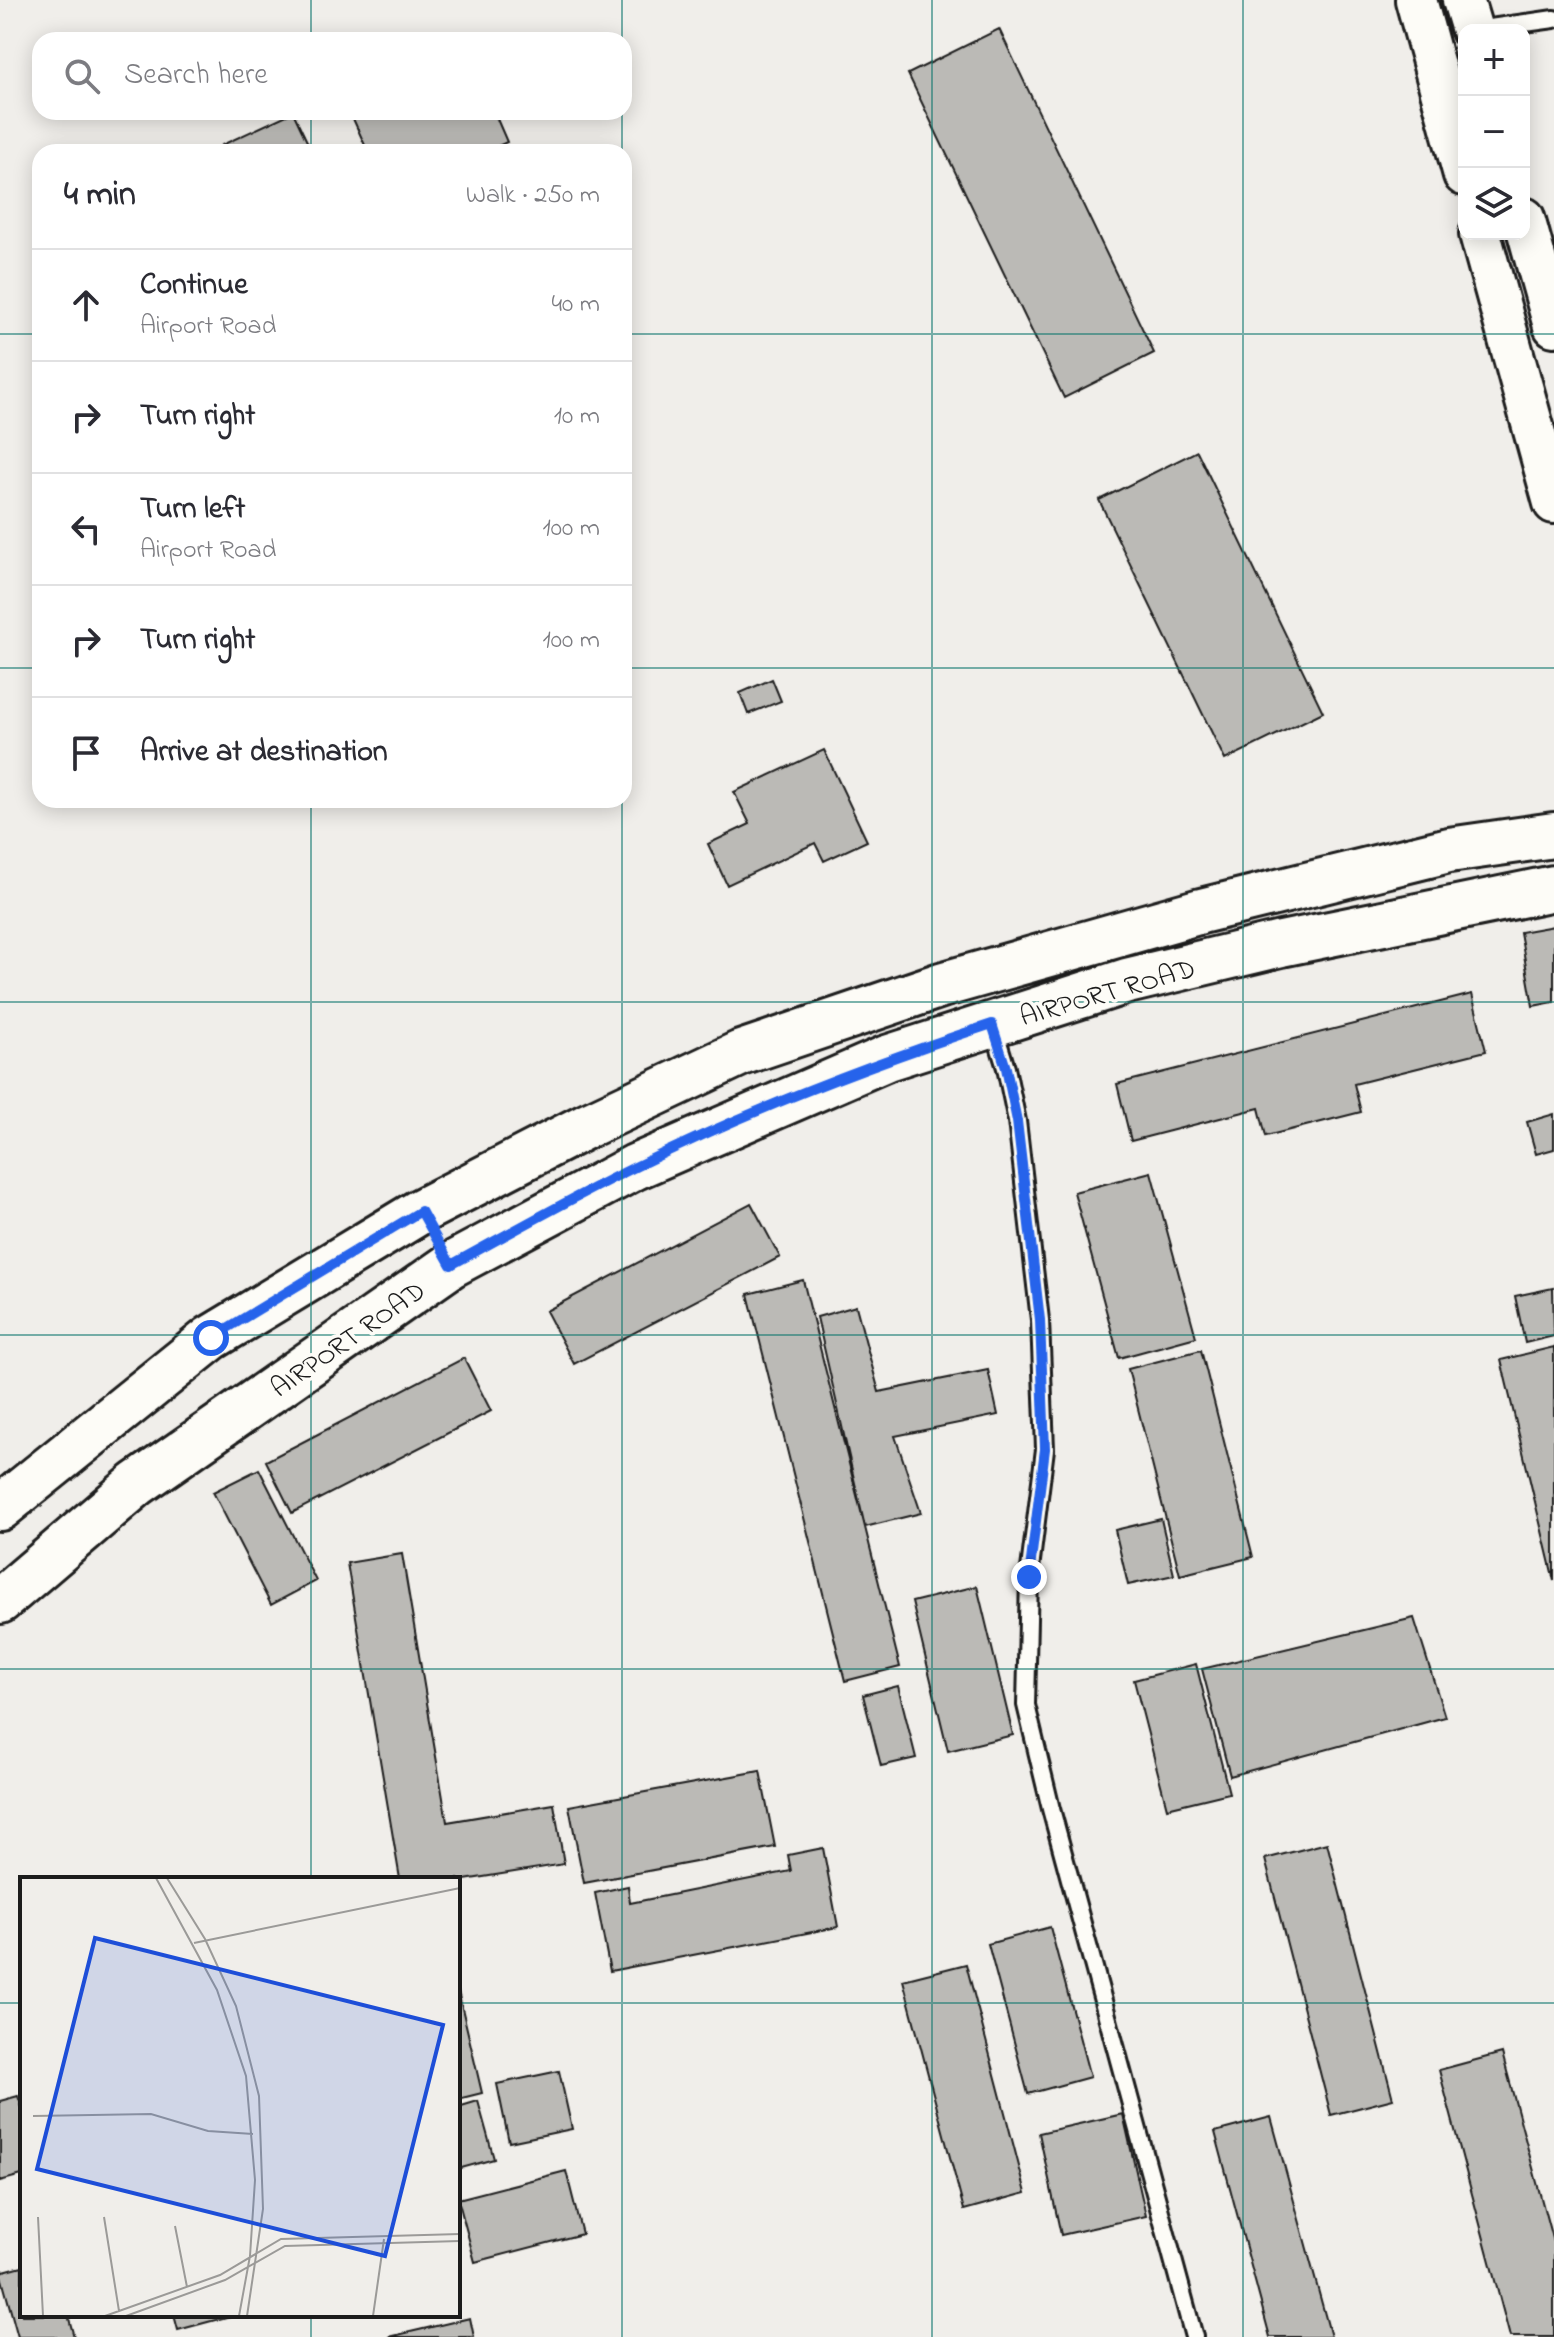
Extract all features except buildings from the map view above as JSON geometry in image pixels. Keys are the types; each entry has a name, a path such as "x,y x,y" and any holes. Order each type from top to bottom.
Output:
{"main road":[{"name":"AIRPORT ROAD","path":"0,1508 211,1338 421,1211 586,1126 741,1053 941,985 1201,911 1433,854 1554,835"},
{"name":"AIRPORT ROAD","path":"0,1601 137,1484 451,1265 649,1160 887,1058 1143,977 1281,944 1554,888"},
{"path":"421,1211 451,1265"}],"street":[{"path":"1416,0 1456,29 1464,168"},
{"path":"1482,240 1554,503"},
{"path":"1530,240 1554,326"}],"lane":[{"path":"1456,29 1554,19"},
{"path":"992,1024 1006,1068 1017,1121 1040,1320 1045,1449 1029,1577 1026,1705 1051,1809 1194,2337"}],"route":[{"path":"211,1338 421,1211 451,1265 635,1167 887,1058 992,1024 1006,1068 1017,1121 1040,1320 1045,1449 1029,1577"}]}
